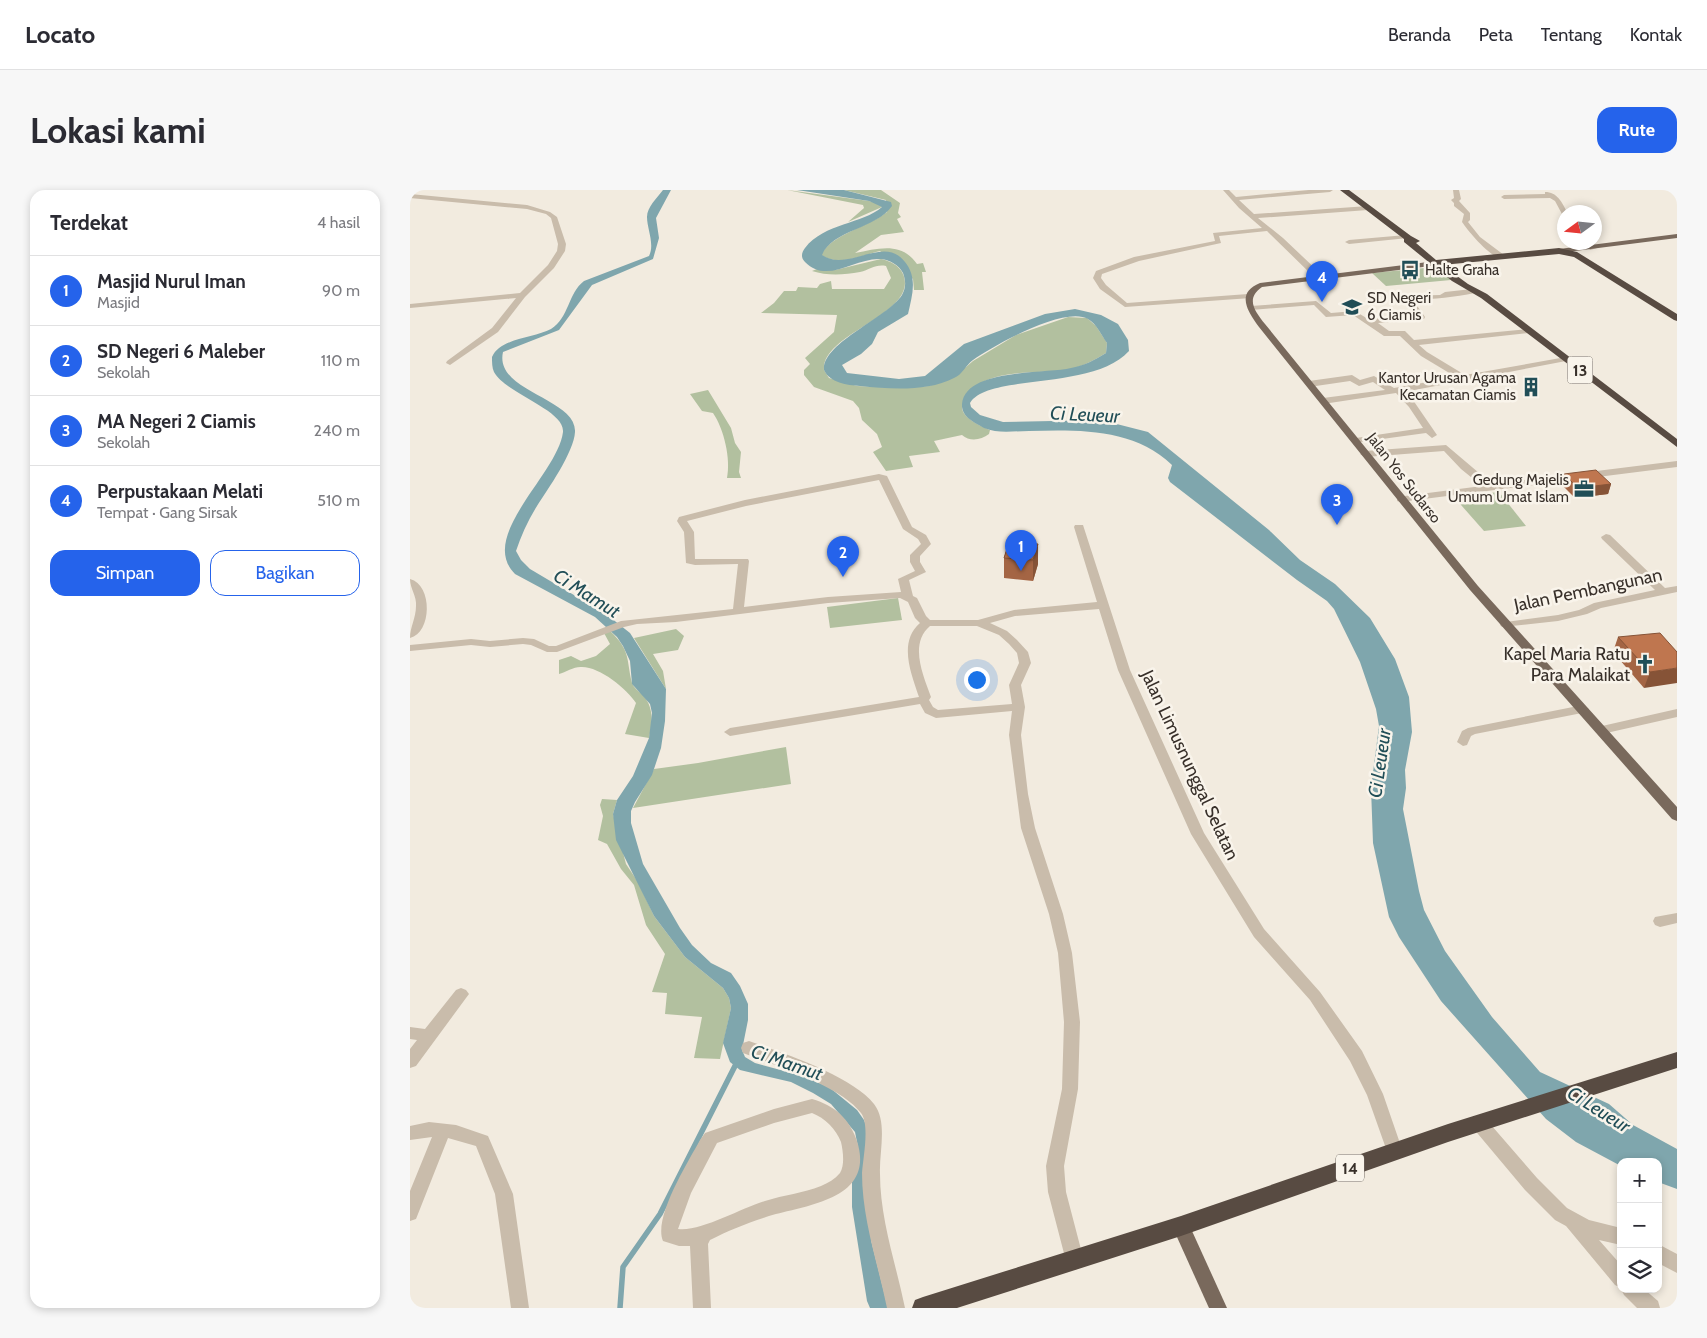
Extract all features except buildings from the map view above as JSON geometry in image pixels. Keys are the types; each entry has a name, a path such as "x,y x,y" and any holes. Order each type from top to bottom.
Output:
{"highway":[{"name":"13","path":"1344,190 1407,237 1407,240 1484,292 1484,296"},
{"path":"1440,263 1578,250"},
{"path":"1589,250 1677,318"},
{"name":"13","path":"1440,263 1472,291 1484,296 1677,444"},
{"name":"14","path":"923,1308 1182,1226 1479,1123 1601,1086 1677,1060"}],"main road":[{"path":"1602,247 1677,236"},
{"path":"1248,296 1250,290 1260,285 1318,276 1440,263"},
{"name":"Jalan Yos Sudarso","path":"1248,296 1251,308 1400,499 1506,625 1677,816"},
{"path":"1182,1226 1218,1308"}],"street":[{"path":"1226,190 1252,216 1269,228 1318,276"},
{"path":"1233,198 1330,190"},
{"path":"1456,190 1458,200 1454,200 1461,205 1456,205 1467,213 1467,220 1464,221 1478,238 1501,257"},
{"path":"1542,190 1558,200 1560,205"},
{"path":"410,196 527,207 551,215 560,238 561,251 551,266 522,295 495,330 450,363"},
{"path":"1504,197 1552,196"},
{"path":"1252,216 1368,208"},
{"path":"1248,296 1125,305 1103,287 1096,278 1098,272 1137,259 1220,242 1215,234 1269,228"},
{"path":"1349,242 1407,237"},
{"path":"1251,308 1316,303 1330,315 1353,313 1364,321 1370,321 1421,317 1408,298 1442,297 1445,294 1472,291"},
{"path":"410,306 522,295"},
{"path":"1370,321 1387,334 1402,333 1428,357 1462,377"},
{"path":"1412,343 1529,331"},
{"path":"1323,401 1396,391 1462,377 1566,359"},
{"path":"1309,384 1352,378 1359,383 1374,379 1396,391 1412,405 1440,447"},
{"path":"1356,442 1429,430"},
{"path":"1365,454 1446,448 1464,467 1491,488"},
{"path":"1400,499 1677,464"},
{"path":"738,611 744,561 690,561 689,532 682,521 683,519 729,506 879,477 884,478 908,529 922,537 926,544 916,554 915,562 921,572 903,578 908,596"},
{"name":"Jalan Limusnunggal Selatan","path":"1079,528 1124,670 1198,834 1236,899 1259,933 1315,996 1356,1056 1375,1094 1395,1152"},
{"path":"1606,537 1663,592"},
{"path":"410,582 421,594 424,604 417,626 410,635"},
{"name":"Jalan Pembangunan","path":"1506,625 1566,616 1583,612 1598,604 1677,589"},
{"path":"410,648 452,643 475,642 490,644 523,641 534,642 545,648 556,649 622,624 864,597 908,596 914,600 922,620 927,623 978,623 1014,613 1103,605"},
{"path":"927,623 917,631 913,649 915,666 925,697 923,700 929,710 936,714 1019,707"},
{"path":"978,623 1003,632 1022,652 1025,663 1015,685 1019,707 1015,736 1022,794 1028,828 1056,914 1065,953 1072,1022 1070,1090 1055,1166 1057,1192 1075,1260"},
{"path":"730,732 923,700"},
{"path":"1463,742 1465,735 1472,731 1583,709"},
{"path":"1602,730 1677,713"},
{"path":"1660,921 1677,918"},
{"path":"410,1061 461,994"},
{"path":"410,1033 430,1036"},
{"path":"749,1048 832,1083 860,1100 870,1111 872,1124 871,1174 873,1196 896,1308"},
{"path":"702,1236 675,1238 669,1235 667,1229 672,1214 711,1138 774,1116 812,1106 830,1112 845,1132 851,1148 851,1160 846,1178 831,1189 766,1209 710,1230 702,1236 699,1244 702,1308"},
{"path":"1479,1123 1531,1184 1561,1214 1586,1228 1617,1236"},
{"path":"410,1133 443,1130 463,1134 482,1141 504,1194 520,1308"},
{"path":"410,1213 443,1130"},
{"path":"1569,1219 1617,1274"},
{"path":"1662,1255 1677,1264"},
{"path":"1634,1293 1651,1308"}],"green space":[{"path":"787,190 869,201 882,205 882,207 848,222 864,208 863,205"},
{"path":"844,190 881,190 900,203 898,213 901,217 897,219 904,232 881,235 855,253 889,248 904,252 917,264 923,263 926,272 922,272 924,290 914,290 913,279 880,251 843,260 835,260 821,255 826,248 841,236 887,212 886,200"},
{"path":"881,259 891,262 899,268 903,274 904,288 897,301 885,312 837,345 827,357 824,370 829,378 857,386 898,388 929,386 966,367 1016,335 1068,317 1087,318 1096,326 1107,343 1106,353 1071,369 1011,374 983,382 971,391 962,408 963,412 971,420 990,430 989,434 983,438 976,439 968,439 962,435 934,441 940,452 909,456 913,467 886,471 873,452 882,447 877,434 862,420 859,408 853,401 814,387 804,375 804,370 810,364 805,358 834,332 837,315 761,313 774,303 784,291 796,291 798,287 817,288 820,284 831,281 832,289 884,289 891,278 886,266 842,274 824,274 812,271 817,269 835,270"},
{"path":"1425,268 1441,271 1451,280 1386,286 1372,273"},
{"path":"708,390 731,428 735,443 741,452 739,472 741,478 727,478 726,444 717,420 713,413 702,411 690,394"},
{"path":"1499,492 1526,526 1484,531 1454,497"},
{"path":"898,598 902,620 830,628 827,607"},
{"path":"676,629 684,636 678,650 653,654 663,671 666,689 634,638"},
{"path":"610,631 625,650 633,685 646,699 651,709 652,720 649,738 625,734 636,703 626,691 605,675 582,667 573,668 559,674 559,660 571,656 581,661 596,656 610,644 604,633"},
{"path":"786,747 791,784 633,808 654,769"},
{"path":"602,799 617,800 613,814 626,864 638,882 654,916 685,957 723,988 729,998 731,1008 720,1059 694,1058 702,1017 665,1014 667,993 652,992 665,954 646,925 634,885 621,869 607,844 598,840 603,816 600,805"}],"water":[{"path":"663,190 671,190 656,218 659,238 653,259 592,285 559,330 503,352 504,366 511,377 522,386 563,411 572,420 575,432 570,450 531,517 516,551 521,560 530,569 606,614 630,633 666,689 665,721 661,748 652,775 631,811 631,823 643,864 692,945 711,963 731,973 740,986 748,1004 748,1020 742,1050 745,1057 755,1063 799,1075 829,1087 857,1110 864,1120 868,1131 871,1240 888,1308 870,1308 867,1301 852,1207 852,1182 858,1147 855,1132 831,1104 813,1093 791,1082 740,1070 730,1062 723,1043 731,1008 729,998 723,988 685,957 654,916 616,840 613,814 617,800 633,776 649,738 652,713 650,704 632,684 630,661 623,646 617,637 595,617 515,574 506,559 506,542 512,523 548,467 558,449 563,432 561,424 555,416 500,380 493,370 492,357 502,346 510,342 551,329 562,319 575,292 584,281 649,256 651,247 647,213"},
{"name":"Ci Leueur","path":"797,190 844,190 891,202 892,206 885,214 835,240 822,255 832,259 843,260 876,252 887,252 896,254 905,262 912,274 913,287 908,314 878,332 872,344 861,354 842,365 847,373 899,379 925,376 964,344 1045,314 1075,309 1101,315 1118,324 1128,340 1129,351 1113,363 1092,372 997,388 981,394 970,403 971,407 980,415 1003,422 1101,420 1148,432 1269,530 1300,560 1335,584 1370,618 1395,659 1409,697 1412,732 1405,770 1406,788 1403,809 1424,910 1445,951 1492,1017 1540,1072 1609,1104 1633,1125 1677,1149 1677,1189 1662,1183 1662,1158 1617,1158 1617,1164 1576,1142 1546,1119 1441,1001 1399,937 1389,917 1373,843 1371,788 1379,726 1376,709 1360,662 1334,609 1327,601 1170,482 1168,478 1172,465 1157,453 1140,444 1105,434 1086,432 995,431 984,428 966,416 962,409 962,404 967,392 977,384 991,378 1008,375 1075,367 1106,353 1107,343 1094,324 1088,319 1077,316 1047,322 1012,337 983,354 971,362 957,377 932,386 884,388 850,385 830,378 824,370 826,360 833,350 894,304 902,295 905,279 903,273 894,263 881,259 871,259 832,271 823,271 805,262 802,258 802,253 822,233 865,217 882,207 869,201"}],"waterway":[{"path":"620,1308 623,1267 660,1214 737,1062"}],"place":[{"name":"Halte Graha","path":"1410,270"},
{"name":"Perpustakaan Melati","path":"1322,302"},
{"name":"SD Negeri 6 Ciamis","path":"1352,307"},
{"name":"Kantor Urusan Agama Kecamatan Ciamis","path":"1531,387"},
{"name":"Gedung Majelis Umum Umat Islam","path":"1584,489"},
{"name":"MA Negeri 2 Ciamis","path":"1337,525"},
{"name":"Masjid Nurul Iman","path":"1021,571"},
{"name":"SD Negeri 6 Maleber","path":"843,577"},
{"name":"Kapel Maria Ratu Para Malaikat","path":"1645,664"}],"water label":[{"name":"Ci Mamut","path":"587,593"},
{"name":"Ci Mamut","path":"787,1062"}]}
